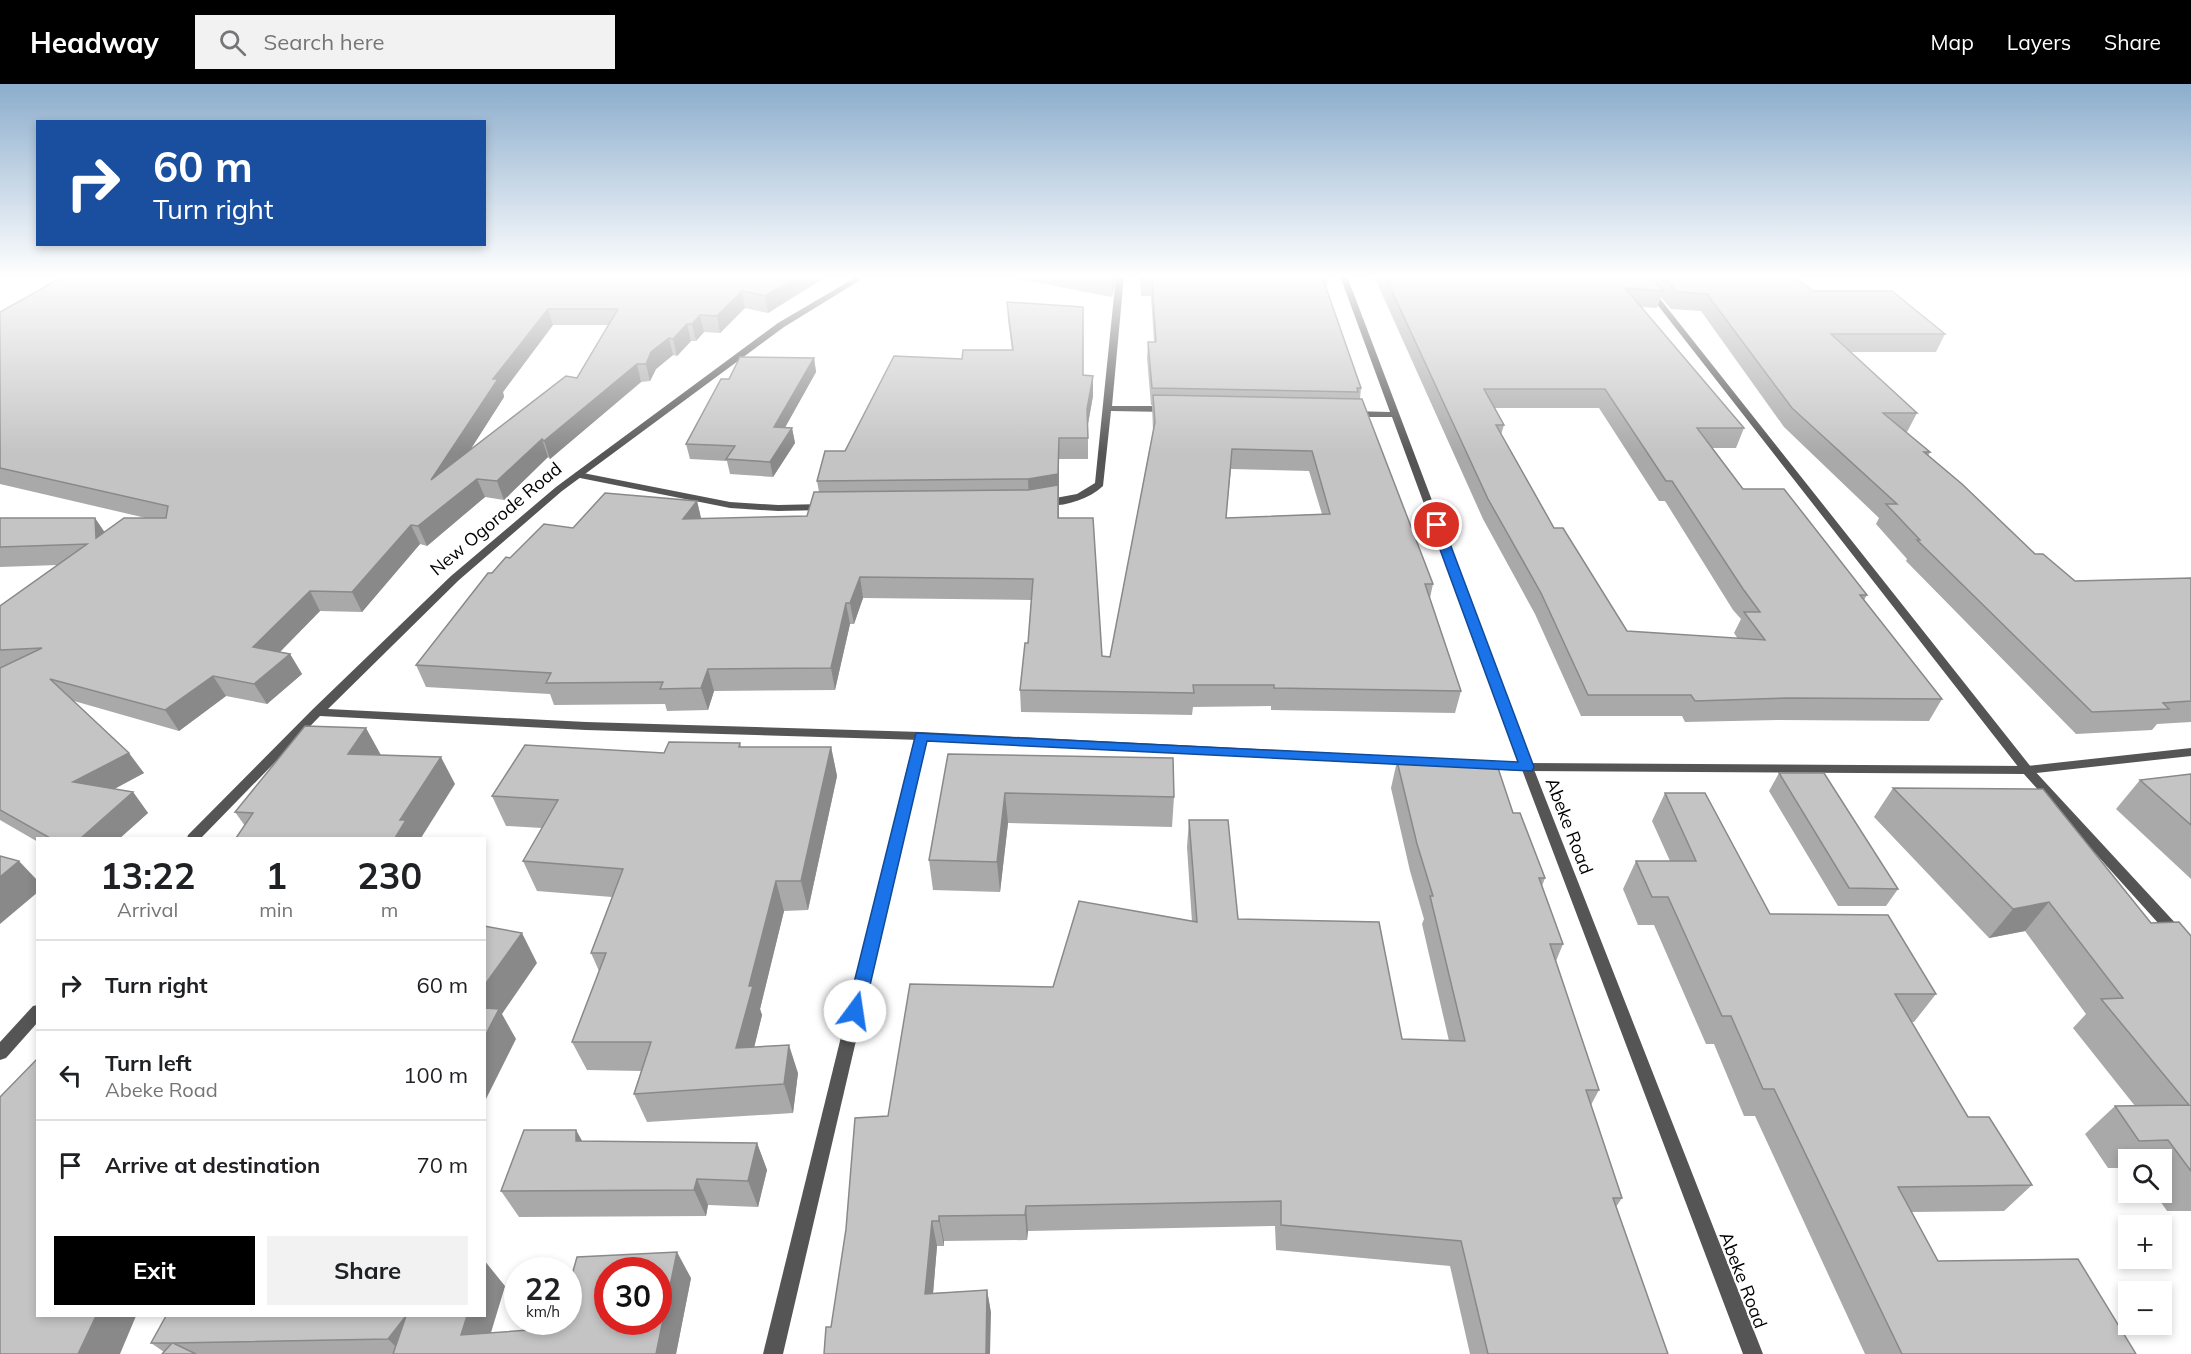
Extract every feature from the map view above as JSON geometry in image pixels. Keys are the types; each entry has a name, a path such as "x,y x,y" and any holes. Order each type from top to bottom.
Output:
{"street":[{"name":"New Ogorode Road","path":"194,837 317,712 455,578 578,475 767,335"},
{"path":"1029,505 1069,500 1092,492 1100,484 1115,335"},
{"name":"Abeke Road","path":"1366,335 1527,767 1753,1354"},
{"path":"1685,335 2027,770 2191,950"},
{"path":"1108,408 1180,410"},
{"path":"1336,413 1396,415"},
{"path":"578,475 730,505 778,508 838,507"},
{"path":"317,712 586,726 921,736 1432,762"},
{"path":"773,1354 921,736"},
{"path":"1467,764 1527,767 2027,770 2191,752"},
{"path":"0,1053 36,1013"}],"building":[{"path":"0,335 527,335 493,379 498,379 431,480 566,376 577,378 602,335 676,335 673,339 669,338 651,352 646,364 637,364 544,441 542,439 497,481 477,479 418,526 411,525 352,592 310,591 253,647 290,654 254,684 213,676 165,710 50,679 129,753 73,782 133,792 82,837 48,837 0,810 0,668 42,648 0,650 0,606 87,544 0,547 0,518 95,518 96,538 124,518 166,518 168,506 0,468"},
{"path":"1011,335 1083,335 1083,375 1093,376 1087,409 1088,438 1059,438 1058,474 1028,479 817,481 825,451 845,451 894,356 962,359 963,350 1013,350"},
{"path":"1156,335 1343,335 1361,388 1357,388 1358,392 1152,388 1148,342 1156,342"},
{"path":"1412,335 1665,335 1744,428 1697,428 1743,489 1784,489 1867,595 1860,595 1942,699 1789,698 1695,701 1691,695 1588,695 1541,593 1488,499","holes":["1484,389 1605,389 1666,481 1672,481 1760,612 1744,612 1765,640 1627,631 1563,528 1554,528 1496,425 1504,425"]},
{"path":"1738,335 1832,335 1917,413 1883,413 1930,452 1924,452 1962,484 2035,554 2043,554 2075,581 2191,578 2191,701 2163,703 2169,709 2092,712 1917,540 1920,540 1886,504 1897,504 1792,408"},
{"path":"740,357 814,358 774,427 792,428 770,462 726,459 735,446 686,444 721,379 729,379"},
{"path":"1153,395 1362,399 1433,584 1425,584 1461,691 1274,688 1274,685 1193,685 1194,693 1020,690 1025,643 1028,643 1033,579 860,577 850,603 846,603 831,668 708,669 701,688 660,689 663,682 546,683 551,673 416,665 488,573 492,573 506,557 510,558 544,524 573,528 605,493 697,501 683,519 807,516 814,492 1028,490 1058,485 1058,518 1093,518 1102,656 1110,657 1155,422","holes":["1232,449 1312,451 1330,514 1226,518"]},
{"path":"305,726 366,728 348,754 441,757 400,820 406,820 396,837 237,837 253,813 235,812"},
{"path":"669,742 740,743 739,747 831,747 801,881 776,881 749,986 753,986 736,1048 789,1045 784,1084 634,1094 651,1042 572,1042 606,953 591,953 623,869 523,861 558,800 492,796 525,745 664,753"},
{"path":"948,754 1173,758 1174,797 1005,793 997,862 929,860"},
{"path":"1397,761 1496,762 1513,813 1520,813 1545,878 1539,878 1563,944 1550,944 1599,1090 1586,1090 1622,1198 1613,1198 1668,1354 1488,1354 1461,1241 1281,1225 1281,1201 1026,1206 1025,1215 939,1216 939,1221 932,1221 925,1294 987,1290 986,1354 824,1354 826,1327 831,1327 846,1229 855,1118 888,1116 910,984 1053,987 1079,901 1197,922 1189,820 1228,820 1238,919 1379,922 1402,1039 1465,1041 1430,896 1433,896 1417,844"},
{"path":"1779,773 1824,773 1898,889 1849,888"},
{"path":"2191,774 2191,825 2140,780"},
{"path":"1893,788 2043,789 2151,923 2179,922 2191,936 2191,1171 2168,1140 2139,1141 2115,1106 2189,1105 2101,999 2123,998 2049,902 2013,909"},
{"path":"1665,793 1705,793 1770,914 1888,915 1936,994 1895,994 1968,1117 1989,1117 2032,1185 1898,1187 1938,1261 2078,1259 2118,1325 2118,1335 2124,1335 2136,1354 1902,1354 1774,1089 1763,1089 1731,1016 1722,1016 1668,897 1652,897 1636,861 1696,861"},
{"path":"0,856 19,861 0,877"},
{"path":"486,926 522,933 486,983"},
{"path":"486,1008 499,1009 486,1034"},
{"path":"36,1060 36,1317 96,1317 78,1354 0,1354 0,1097"},
{"path":"524,1130 576,1130 576,1141 757,1143 748,1181 697,1179 694,1190 501,1191"},
{"path":"677,1252 672,1276 672,1257 594,1257 594,1335 660,1335 656,1354 393,1354 406,1317 467,1317 461,1335 504,1332 504,1335 582,1335 582,1257 577,1257"},
{"path":"165,1317 405,1317 388,1339 173,1343 196,1354 162,1354 172,1343 151,1343"}],"route":[{"path":"855,1011 921,736 1527,767 1437,525"}]}
